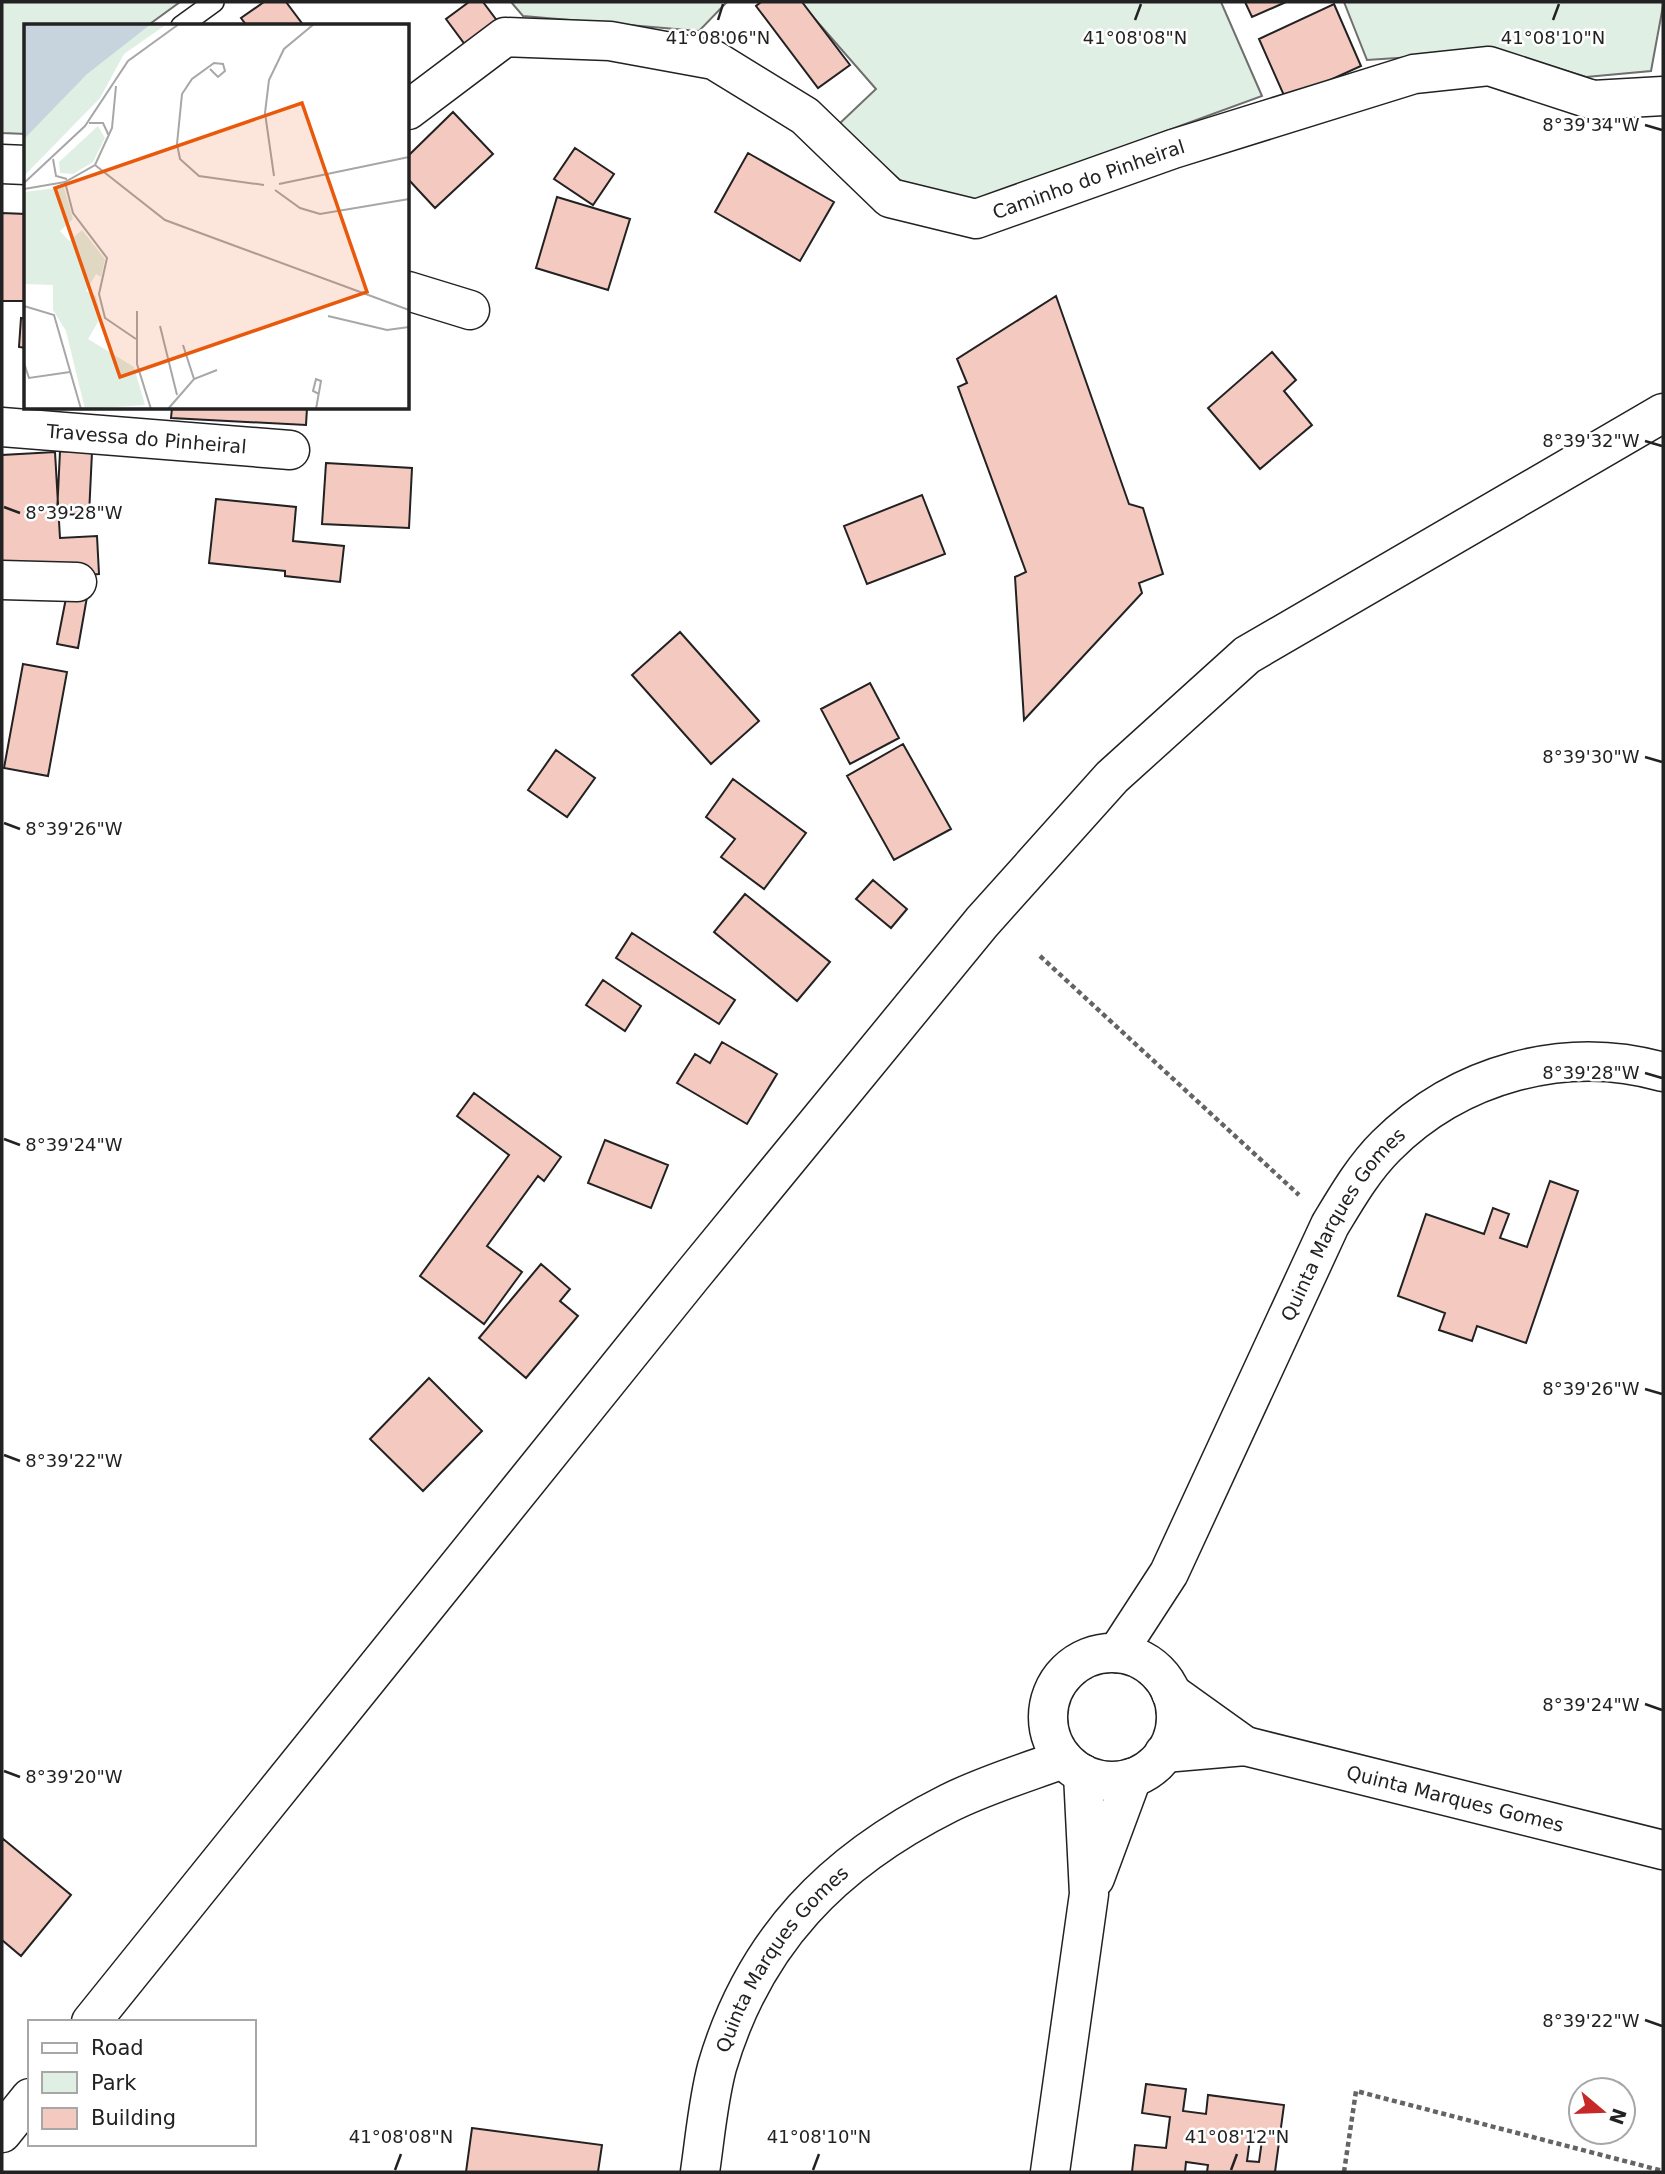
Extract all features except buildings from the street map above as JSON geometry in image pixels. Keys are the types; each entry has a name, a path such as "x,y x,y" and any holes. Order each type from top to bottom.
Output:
{"street":[{"name":"Caminho do Pinheiral","path":"410,108 505,37 610,41 714,60 805,116 890,198 976,219 1173,149 1414,74 1489,66 1593,100 1663,96"},
{"path":"2,164 24,165"},
{"path":"410,292 470,310"},
{"path":"93,2020 691,1277 973,933 1112,778 1247,655 1663,413"},
{"name":"Travessa do Pinheiral","path":"2,426 290,450"},
{"path":"2,580 77,582"},
{"name":"Quinta Marques Gomes","path":"1245,1746 1131,1655 1117,1653 1169,1573 1330,1225 1348,1194 1385,1147 1434,1107 1491,1077 1556,1063 1620,1063 1663,1072"},
{"name":"Quinta Marques Gomes","path":"1164,1753 1173,1734 1176,1713 1164,1682 1169,1573"},
{"path":"1090,1894 1065,1753 1048,1707 1054,1689 1065,1673 1080,1661 1097,1654 1117,1653"},
{"name":"Quinta Marques Gomes","path":"1164,1753 1245,1746 1663,1850"},
{"path":"1065,1753 1099,1780 1115,1781 1132,1778 1150,1768 1164,1753"},
{"name":"Quinta Marques Gomes","path":"700,2172 712,2091 727,2038 752,1982 786,1928 824,1888 865,1854 950,1803 1065,1753"},
{"path":"1050,2172 1090,1894 1132,1778"},
{"path":"2,2133 28,2100"}],"lane":[{"path":"184,24 214,2"}],"path":[{"path":"1040,956 1330,1225"},
{"path":"1344,2172 1356,2091 1663,2171"}],"green space":[{"path":"2,2 180,2 150,24 24,24 24,134 2,133"},
{"path":"511,2 727,2 699,31 523,16"},
{"path":"800,2 1221,2 1262,96 972,202 909,188 838,125 876,89"},
{"path":"1344,2 1663,2 1663,6 1651,71 1586,77 1503,51 1367,60"}]}
